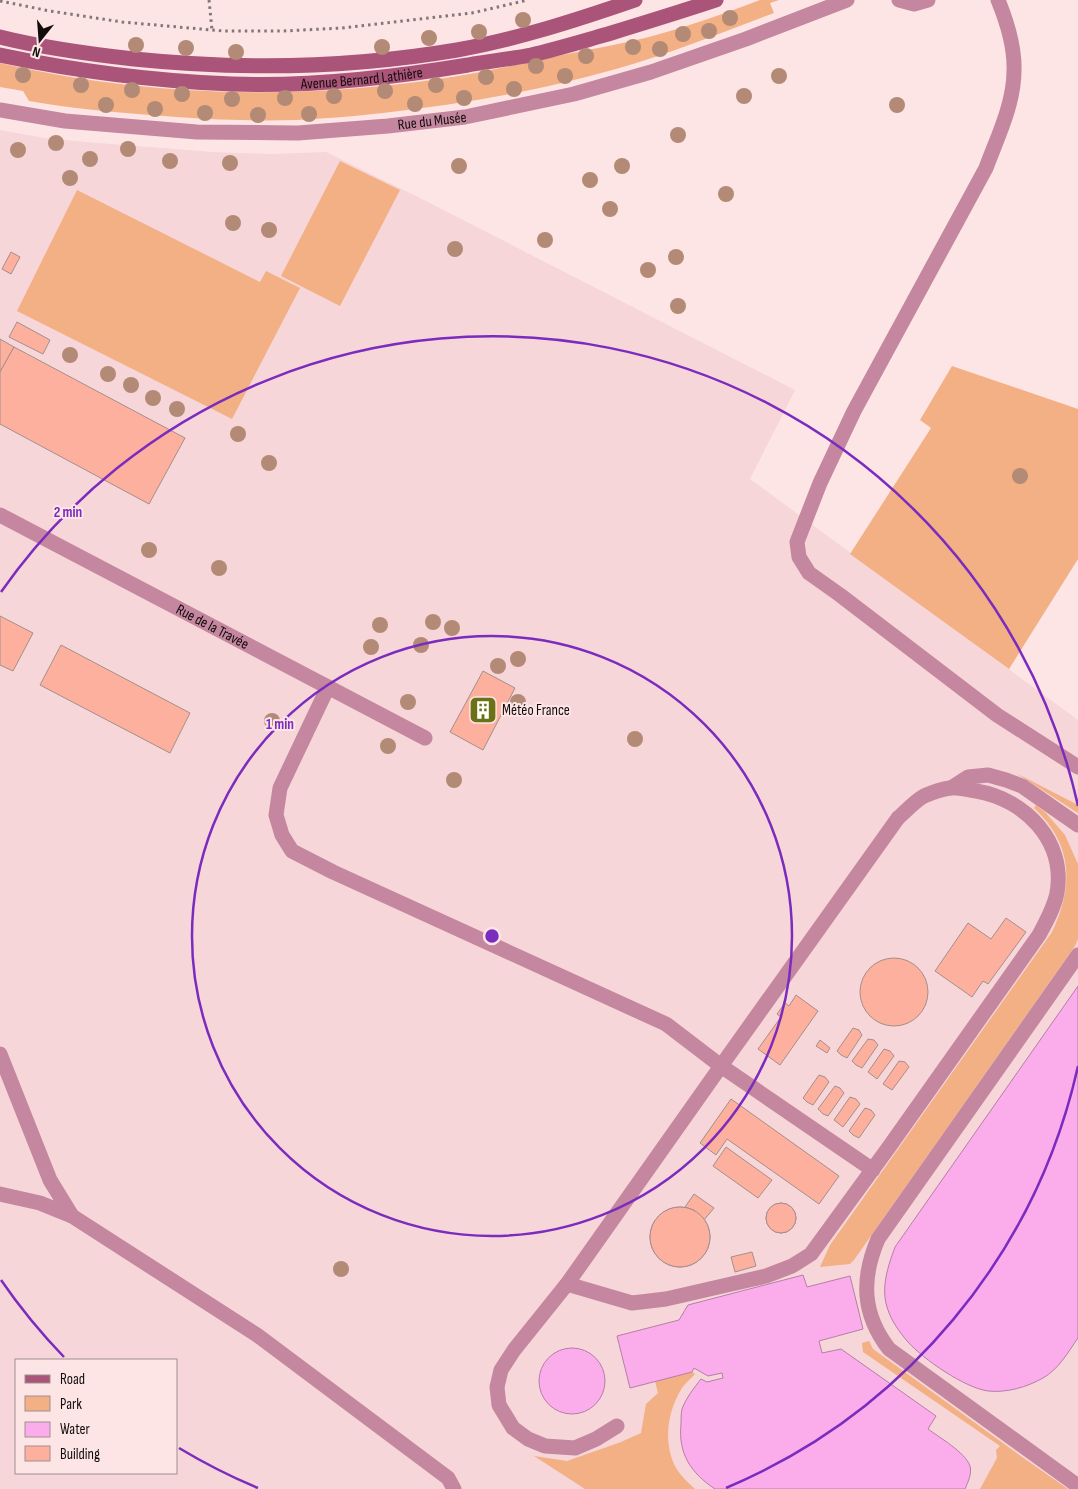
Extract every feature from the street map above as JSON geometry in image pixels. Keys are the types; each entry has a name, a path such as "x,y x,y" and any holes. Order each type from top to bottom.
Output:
{"main road":[{"name":"Avenue Bernard Lathière","path":"0,37 106,56 162,62 265,66 323,64 382,60 458,50 575,21 635,0"},
{"name":"Avenue Bernard Lathière","path":"0,55 68,68 187,81 242,84 340,81 403,76 532,54 582,42 716,0"}],"street":[{"name":"Rue du Musée","path":"0,110 65,120 196,132 298,133 388,126 455,118 574,94 651,72 746,39 847,0"},
{"path":"899,0 914,4 928,0"},
{"path":"998,0 1005,17 1013,53 1014,73 1009,103 1001,129 986,168 854,411 820,483 796,542 799,557 809,573 997,715 1078,767"},
{"name":"Rue de la Travée","path":"0,515 425,738"},
{"path":"328,687 280,788 276,815 282,835 292,851 333,872 666,1024 721,1066 873,1170"},
{"path":"617,1426 596,1439 575,1448 545,1446 528,1439 513,1428 499,1405 497,1386 501,1370 514,1350 567,1284 898,818 924,796 951,788 968,777 988,776 1022,786 1078,825"},
{"path":"567,1284 632,1303 666,1299 766,1276 792,1266 811,1254 873,1170 1039,935 1049,916 1056,893 1057,872 1053,850 1043,830 1031,817 1007,800 996,796 951,788"},
{"path":"1078,955 878,1240 871,1256 866,1289 872,1320 889,1348 1078,1486"},
{"path":"0,1054 50,1180 72,1216"},
{"path":"0,1194 40,1203 72,1216 257,1335 448,1478 454,1489"}],"path":[{"path":"209,0 212,30"},
{"path":"0,1 122,22 212,30 284,31 342,28 472,13 528,0"}],"shaded area":[{"path":"0,130 44,138 212,152 271,154 326,152 418,197 795,390 750,479 1078,720 1078,1489 0,1489"}],"green space":[{"path":"760,0 779,0 770,3 774,13 636,63 587,77 529,90 471,101 383,113 295,120 219,120 74,108 29,101 23,91 0,87 0,63 53,74 107,82 161,88 216,91 324,90 432,80 497,69 638,40 691,25"},
{"path":"340,161 400,190 340,306 281,276"},
{"path":"77,190 260,282 266,271 300,288 232,419 17,311"},
{"path":"952,366 1078,409 1078,559 1009,669 850,554 931,428 920,420"},
{"path":"1016,773 1078,805 1078,813"},
{"path":"1036,805 1045,812 1065,835 1078,864 1078,939 1075,946 854,1260 850,1264 820,1267 830,1245 1052,932 1064,898 1066,866 1063,851 1056,836 1047,822 1034,808"},
{"path":"869,1341 873,1349 1068,1489 980,1489 997,1458 996,1450 1000,1446 863,1352 862,1343"},
{"path":"692,1372 695,1374 683,1386 671,1413 668,1441 676,1467 695,1489 585,1489 534,1456 567,1461 641,1433 646,1404 658,1393 655,1381"}],"water":[{"path":"1078,986 1078,1338 1058,1365 1043,1378 1017,1389 988,1391 979,1389 945,1372 915,1349 905,1338 891,1318 886,1302 885,1286 888,1270 895,1247"},
{"path":"781,1203 792,1207 796,1218 792,1229 781,1233 770,1229 766,1218 770,1207"},
{"path":"674,1207 686,1207 697,1212 705,1220 710,1231 708,1249 697,1262 686,1267 674,1267 663,1262 655,1254 650,1243 650,1231 655,1220 663,1212"},
{"path":"803,1275 807,1287 850,1276 863,1329 819,1341 822,1353 841,1349 936,1416 928,1429 958,1451 970,1466 970,1475 965,1489 715,1489 699,1476 684,1454 681,1416 682,1409 690,1393 701,1379 707,1382 723,1378 722,1373 708,1376 694,1368 692,1372 630,1388 617,1336 679,1320 688,1305"},
{"path":"572,1348 585,1350 595,1358 603,1368 605,1381 603,1394 595,1404 585,1412 572,1414 559,1412 549,1404 541,1394 539,1381 541,1368 549,1358 559,1350"}],"building":[{"path":"11,252 20,257 11,274 2,269"},
{"path":"17,322 50,340 43,354 9,337"},
{"path":"0,339 14,347 0,372"},
{"path":"14,347 185,438 149,504 0,424 0,372"},
{"path":"0,616 33,633 13,671 0,665"},
{"path":"61,645 190,713 170,753 40,685"},
{"name":"Météo France","path":"483,671 515,688 483,750 450,732"},
{"path":"1006,918 1026,932 988,984 983,981 972,997 935,971 968,923 991,939"},
{"path":"894,958 907,961 918,968 925,979 928,992 925,1005 918,1016 907,1023 894,1026 881,1023 870,1016 863,1005 860,992 863,979 870,968 881,961"},
{"path":"796,995 818,1011 780,1065 758,1049 781,1017 777,1014 785,1003 789,1006"},
{"path":"853,1028 859,1030 862,1035 847,1058 837,1051"},
{"path":"868,1039 874,1040 878,1045 862,1068 852,1061"},
{"path":"820,1040 830,1048 827,1053 816,1046"},
{"path":"884,1049 890,1051 894,1056 877,1079 868,1072"},
{"path":"899,1061 905,1062 909,1067 892,1090 883,1084"},
{"path":"819,1075 825,1077 829,1082 813,1105 803,1098"},
{"path":"835,1086 844,1093 828,1116 818,1109"},
{"path":"850,1097 856,1099 860,1104 843,1127 834,1120"},
{"path":"731,1099 839,1176 819,1204 727,1139 716,1155 700,1143"},
{"path":"865,1108 871,1110 875,1115 859,1138 849,1131"},
{"path":"726,1147 772,1180 758,1198 713,1166"},
{"path":"694,1194 714,1208 704,1220 694,1210 685,1207"},
{"path":"781,1203 792,1207 796,1218 792,1229 781,1233 770,1229 766,1218 770,1207"},
{"path":"674,1207 686,1207 697,1212 705,1220 710,1231 708,1249 697,1262 686,1267 674,1267 663,1262 655,1254 650,1243 650,1231 655,1220 663,1212"},
{"path":"752,1252 756,1266 735,1272 731,1257"}],"place":[{"name":"Météo France","path":"483,710"}]}
